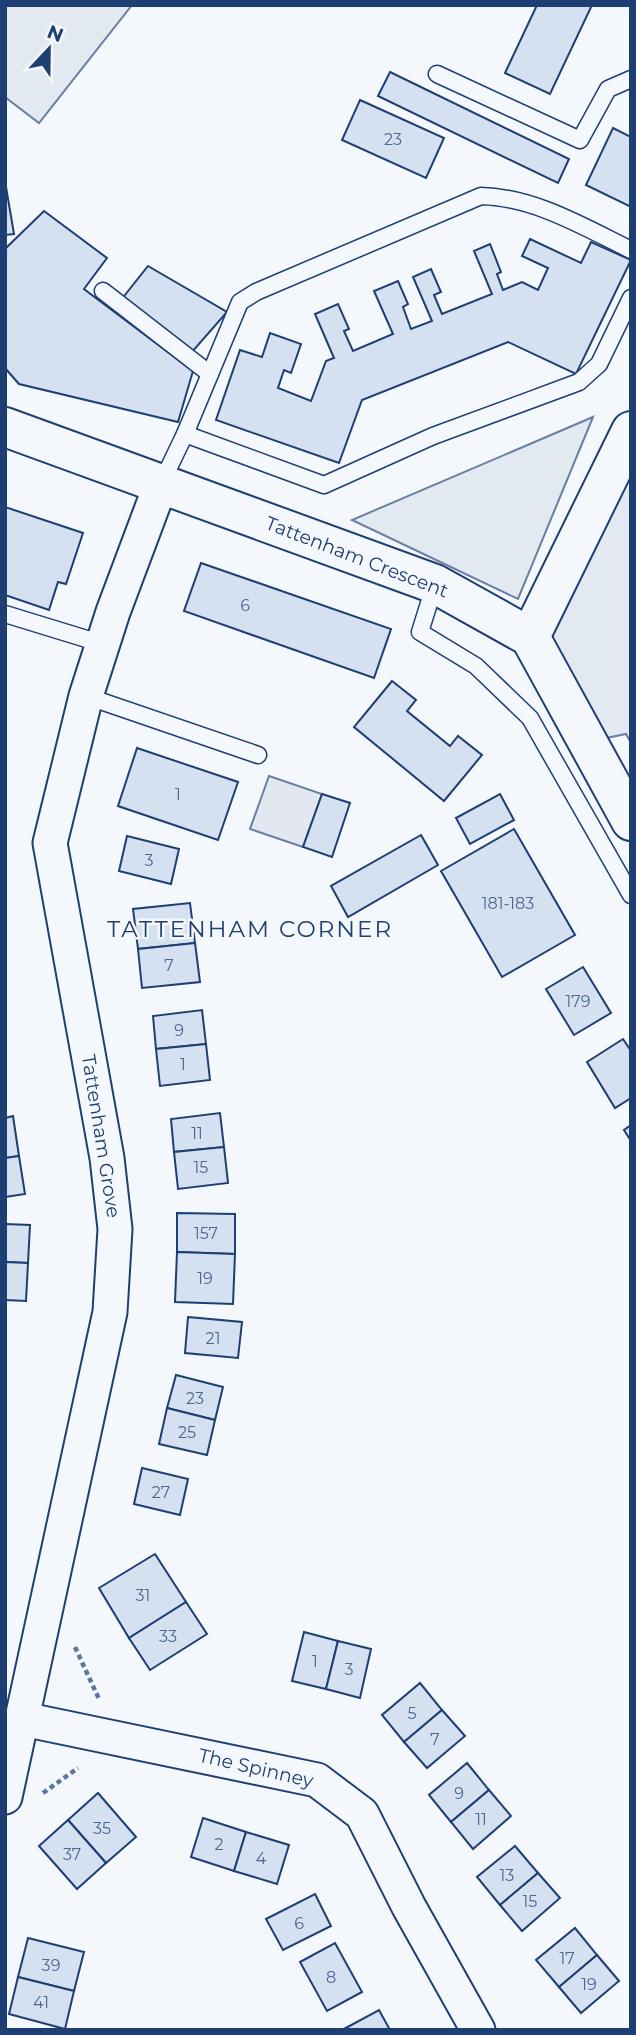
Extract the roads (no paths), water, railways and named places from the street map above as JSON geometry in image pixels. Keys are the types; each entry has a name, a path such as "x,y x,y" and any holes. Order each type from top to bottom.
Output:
{"main road":[{"name":"Tattenham Crescent","path":"5,427 435,583 530,636"},
{"path":"628,444 530,636 631,821"}],"street":[{"name":"Tattenham Grove","path":"5,1797 110,1312 115,1229 107,1158 50,843 86,696 161,484"},
{"name":"The Spinney","path":"23,1719 317,1780 362,1814 409,1907 478,2030"}],"lane":[{"path":"437,74 580,140 608,89 631,79"},
{"path":"161,484 185,434 240,302 256,292 481,196 503,196 561,216 631,250"},
{"path":"103,291 210,374"},
{"path":"185,434 324,485 433,436 579,382 599,364 631,298"},
{"path":"435,583 420,632 476,666 530,718 631,895"},
{"path":"5,614 103,644"},
{"path":"86,696 257,755"}],"district":[{"name":"TATTENHAM CORNER","path":"250,929"}]}
